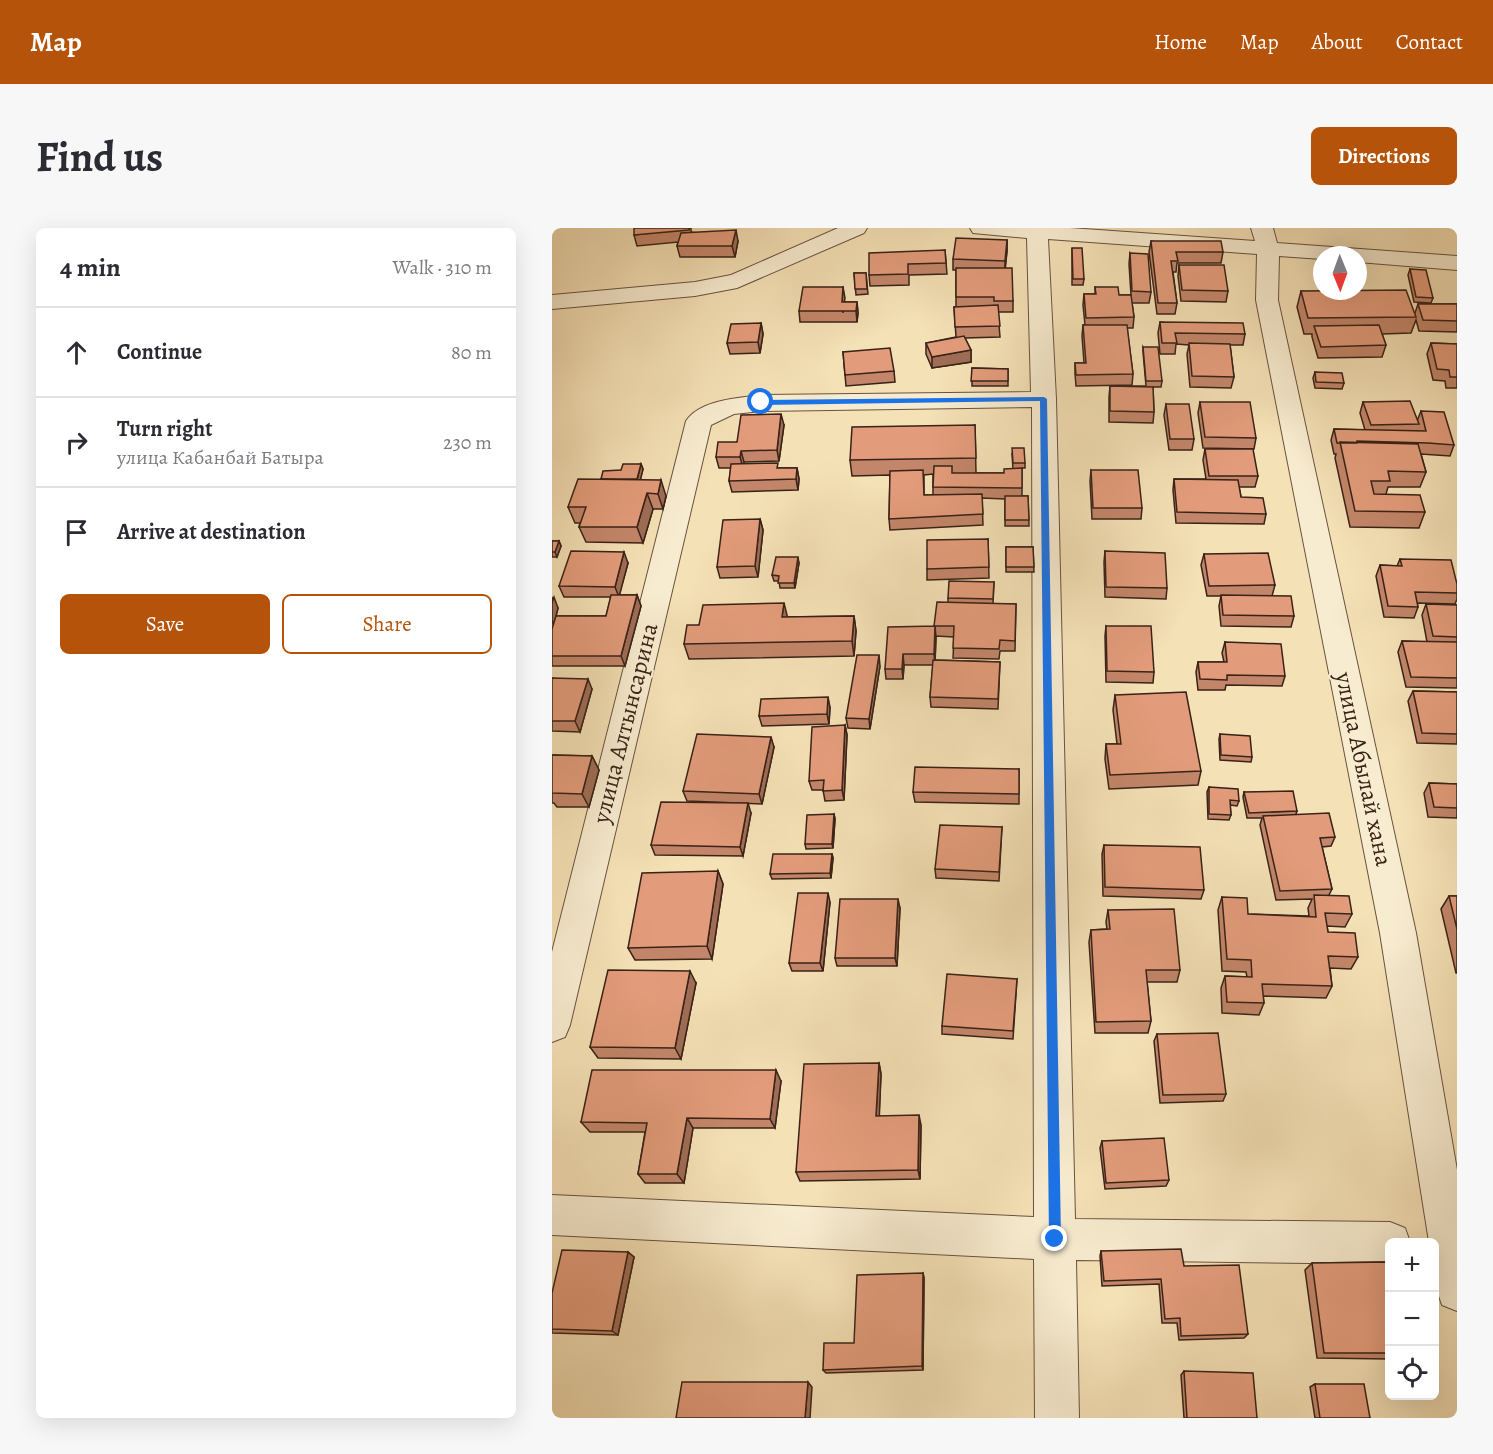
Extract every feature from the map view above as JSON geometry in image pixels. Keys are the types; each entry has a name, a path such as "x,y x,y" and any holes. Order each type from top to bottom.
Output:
{"street":[{"path":"552,302 695,289 737,281 856,228"},
{"path":"981,228 1265,238 1313,247"},
{"path":"1038,230 1044,399 1057,1418"},
{"name":"улица Абылай хана","path":"1265,238 1267,300 1398,933 1446,1244 1457,1290"},
{"path":"1367,256 1457,262"},
{"name":"улица Алтынсарина","path":"552,1025 699,421 728,407 761,402 1044,399"},
{"path":"552,1215 1055,1239 1385,1243"}],"building":[{"path":"634,228 689,228 689,230 634,235"},
{"path":"736,230 732,246 677,246 681,233"},
{"path":"956,238 1007,240 1005,261 953,259"},
{"path":"1151,241 1221,241 1223,252 1176,252 1178,261 1171,261 1177,303 1158,303"},
{"path":"1072,248 1082,248 1084,279 1073,279"},
{"path":"945,250 946,263 908,264 908,274 869,275 869,253"},
{"path":"1130,253 1148,254 1151,292 1132,291"},
{"path":"1179,265 1224,265 1228,291 1182,290"},
{"path":"956,268 1012,268 1013,301 994,301 994,297 956,297"},
{"path":"1410,269 1426,270 1433,298 1416,297"},
{"path":"854,273 866,273 867,289 855,289"},
{"path":"803,287 843,287 842,302 857,302 856,311 799,311"},
{"path":"1095,287 1118,287 1119,295 1131,295 1134,317 1086,318 1084,294 1096,294"},
{"path":"1367,290 1406,290 1416,317 1308,318 1301,291 1313,291 1313,300 1367,300"},
{"path":"1418,304 1457,304 1457,321 1423,320"},
{"path":"998,305 1000,326 955,327 954,307"},
{"path":"1160,322 1243,323 1245,334 1175,333 1177,343 1162,343"},
{"path":"761,323 758,342 727,343 731,324"},
{"path":"1083,325 1127,325 1133,374 1076,375 1075,363 1086,363"},
{"path":"1379,325 1386,345 1321,347 1314,326"},
{"path":"964,336 971,350 932,357 926,343"},
{"path":"1189,343 1230,344 1234,377 1192,376"},
{"path":"1431,343 1457,344 1457,377 1450,377 1449,370 1437,369"},
{"path":"1143,347 1158,347 1162,381 1146,381"},
{"path":"890,348 894,371 845,375 843,352"},
{"path":"972,368 1008,369 1008,381 971,381"},
{"path":"1315,372 1342,373 1344,383 1316,382"},
{"path":"1110,386 1153,387 1154,412 1110,411"},
{"path":"1410,401 1419,424 1371,425 1363,402"},
{"path":"1200,402 1250,402 1256,438 1205,437"},
{"path":"1166,404 1189,404 1194,439 1170,439"},
{"path":"1421,411 1444,412 1454,445 1357,441 1357,443 1337,443 1334,429 1426,431"},
{"path":"781,414 777,450 741,451 740,457 716,457 718,442 737,442 741,415"},
{"path":"975,425 976,458 850,460 852,427"},
{"path":"1340,442 1418,444 1426,472 1388,471 1390,481 1371,481 1374,494 1420,495 1425,512 1355,511"},
{"path":"1012,448 1024,448 1025,463 1013,463"},
{"path":"1205,449 1253,449 1258,476 1209,476"},
{"path":"778,463 777,468 797,468 796,479 729,481 731,464"},
{"path":"623,464 641,464 637,479 601,479 603,471 621,470"},
{"path":"934,466 952,466 952,473 1004,473 1004,469 1022,468 1022,488 933,487"},
{"path":"923,470 924,495 982,494 983,514 889,519 890,471"},
{"path":"1091,470 1138,470 1142,508 1093,508"},
{"path":"578,479 661,480 658,494 647,493 637,527 579,527 586,507 568,507"},
{"path":"1174,479 1238,480 1241,497 1263,498 1266,514 1177,512"},
{"path":"1005,496 1028,496 1029,520 1005,520"},
{"path":"760,519 755,566 717,567 723,520"},
{"path":"988,539 989,567 927,569 927,540"},
{"path":"552,541 559,541 555,552 552,552"},
{"path":"1006,547 1033,547 1034,567 1006,567"},
{"path":"571,551 624,552 615,587 559,586"},
{"path":"1105,551 1165,553 1167,588 1106,587"},
{"path":"1268,553 1275,585 1209,586 1204,554"},
{"path":"776,557 798,557 794,583 778,583 779,576 772,575"},
{"path":"1400,559 1451,560 1457,593 1415,592 1418,607 1388,606 1380,565 1402,566"},
{"path":"949,581 994,582 993,599 948,598"},
{"path":"611,595 637,595 621,656 552,656 552,629 556,616 606,616"},
{"path":"1221,595 1291,596 1294,616 1223,615"},
{"path":"937,602 1016,604 1015,641 1000,640 999,649 953,648 954,626 934,626"},
{"path":"784,603 782,617 854,616 852,641 684,644 687,625 699,625 703,605"},
{"path":"1426,604 1457,605 1457,637 1433,636"},
{"path":"935,626 934,654 903,654 902,669 885,669 888,627"},
{"path":"1106,626 1151,626 1154,672 1107,671"},
{"path":"1402,641 1457,642 1457,678 1411,677"},
{"path":"1225,642 1281,644 1285,676 1227,675 1227,680 1200,679 1198,662 1227,662"},
{"path":"857,655 879,655 869,719 846,718"},
{"path":"933,660 1000,662 998,699 930,697"},
{"path":"552,678 588,679 575,721 552,721"},
{"path":"1413,691 1457,692 1457,734 1422,733"},
{"path":"1186,692 1201,771 1110,775 1106,744 1121,744 1115,695"},
{"path":"828,697 827,714 759,716 761,699"},
{"path":"845,725 842,790 823,791 824,780 809,781 812,727"},
{"path":"697,734 771,737 759,794 683,791"},
{"path":"1220,734 1250,736 1252,757 1221,755"},
{"path":"552,755 592,756 582,794 552,793"},
{"path":"915,767 1019,769 1019,794 913,792"},
{"path":"1429,783 1457,784 1457,808 1434,807"},
{"path":"1209,787 1238,789 1239,801 1230,800 1231,815 1209,814"},
{"path":"1293,791 1297,811 1249,813 1244,792"},
{"path":"661,802 748,803 740,847 651,845"},
{"path":"1329,813 1335,837 1320,838 1332,889 1280,891 1263,816"},
{"path":"834,814 832,844 805,844 807,815"},
{"path":"940,825 1002,827 999,872 935,869"},
{"path":"1104,845 1200,847 1204,890 1105,887"},
{"path":"773,854 832,854 830,873 770,874"},
{"path":"718,871 707,946 628,948 642,873"},
{"path":"798,893 828,893 820,963 789,963"},
{"path":"1314,895 1349,896 1352,914 1325,913 1328,932 1355,933 1358,957 1328,956 1332,986 1262,984 1264,1003 1227,1002 1225,976 1252,977 1251,960 1227,959 1222,897 1247,898 1248,914 1316,917"},
{"path":"1449,896 1457,896 1457,929"},
{"path":"840,899 898,899 895,958 835,958"},
{"path":"1174,909 1180,970 1146,970 1151,1021 1096,1022 1091,930 1110,929 1108,910"},
{"path":"608,970 690,971 675,1048 590,1047"},
{"path":"947,974 1017,979 1013,1031 942,1026"},
{"path":"1218,1033 1226,1094 1163,1095 1157,1034"},
{"path":"879,1063 876,1116 919,1115 918,1170 796,1172 804,1064"},
{"path":"592,1070 776,1070 770,1119 687,1118 677,1174 638,1174 647,1123 581,1122"},
{"path":"1164,1138 1169,1180 1106,1183 1102,1141"},
{"path":"1181,1249 1184,1266 1239,1265 1248,1334 1181,1336 1180,1318 1165,1319 1161,1279 1104,1281 1101,1251"},
{"path":"562,1250 628,1252 612,1331 552,1329 552,1293"},
{"path":"1385,1262 1385,1353 1324,1353 1312,1263"},
{"path":"923,1273 922,1366 823,1370 824,1343 854,1343 857,1275"},
{"path":"1184,1371 1253,1373 1257,1418 1187,1418"},
{"path":"682,1382 808,1382 805,1418 676,1418"},
{"path":"1315,1384 1364,1384 1370,1418 1320,1418"}],"route":[{"path":"761,402 1044,399 1055,1239"}]}
